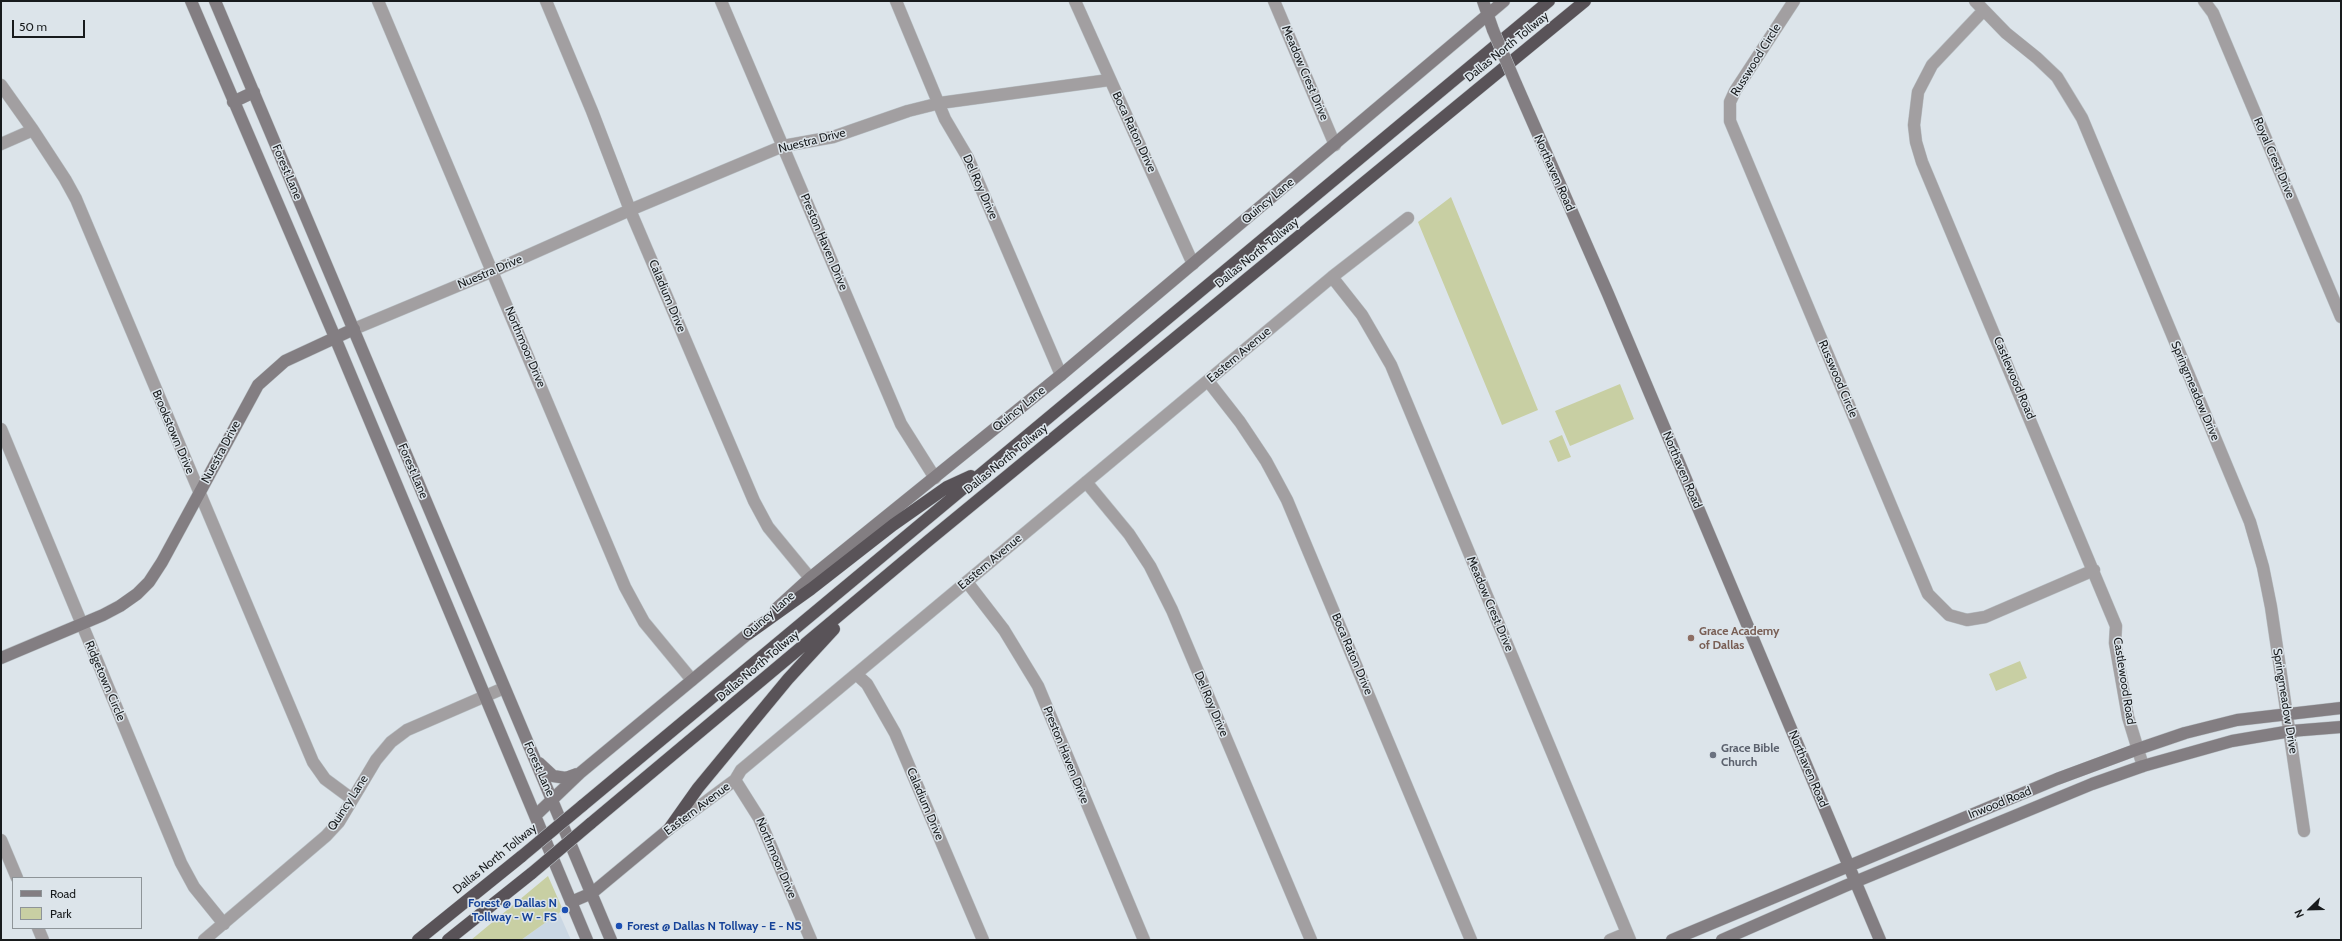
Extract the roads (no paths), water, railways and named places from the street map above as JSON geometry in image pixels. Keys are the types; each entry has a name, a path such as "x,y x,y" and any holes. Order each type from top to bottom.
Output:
{"highway":[{"name":"Dallas North Tollway","path":"418,940 522,856 1549,1"},
{"name":"Dallas North Tollway","path":"448,940 532,873 860,600 928,541 1585,1"},
{"path":"748,634 811,590 893,525 947,487 987,468"},
{"path":"669,829 698,788 788,679 860,600"}],"main road":[{"name":"Forest Lane","path":"190,1 334,337 587,940"},
{"name":"Forest Lane","path":"215,1 504,688 553,799 612,940"},
{"name":"Northaven Road","path":"1483,1 1487,16 1619,321 1880,940"},
{"name":"Quincy Lane","path":"535,816 580,773 748,634 810,578 1061,375 1336,145 1504,1"},
{"path":"233,102 254,92"},
{"name":"Nuestra Drive","path":"1,658 120,606 149,582 162,562 247,403 261,382 285,361 354,329"},
{"path":"383,456 403,448"},
{"path":"432,571 452,563"},
{"name":"Inwood Road","path":"1672,940 2050,782 2138,749 2192,731 2237,720 2341,708"},
{"name":"Inwood Road","path":"1722,940 1856,882 2092,784 2143,766 2232,741 2290,731 2341,727"},
{"path":"536,760 553,776 566,778 580,773"},
{"name":"Eastern Avenue","path":"571,902 592,893 669,829"}],"street":[{"name":"Northmoor Drive","path":"378,1 493,271 627,593 644,622 692,680"},
{"name":"Caladium Drive","path":"546,1 592,111 630,210 754,500 768,527 810,578"},
{"name":"Preston Haven Drive","path":"721,1 901,424 935,478"},
{"name":"Del Roy Drive","path":"896,1 940,103 945,119 968,158 1061,375"},
{"name":"Boca Raton Drive","path":"1075,1 1109,80 1124,108 1193,264"},
{"name":"Meadow Crest Drive","path":"1274,1 1336,145"},
{"name":"Russwood Circle","path":"1794,1 1734,91 1730,102 1730,121 1928,594 1949,615 1967,620 1985,617 2094,570"},
{"name":"Springmeadow Drive","path":"1975,1 1983,11 2057,77 2082,118 2250,522 2263,567 2288,713 2304,831"},
{"name":"Royal Crest Drive","path":"2204,1 2214,13 2341,317"},
{"name":"Castlewood Road","path":"1983,11 1932,65 1918,92 1914,125 1916,142 1922,162 2094,570 2116,626 2115,643 2128,718 2143,766"},
{"name":"Nuestra Drive","path":"354,329 783,146 834,137 908,111 940,103 1109,80"},
{"name":"Brookstown Drive","path":"1,85 34,130 76,199 313,762 325,779 352,799"},
{"path":"1,144 34,130"},
{"name":"Eastern Avenue","path":"669,829 735,780 741,770 966,582 1332,277 1408,218"},
{"name":"Meadow Crest Drive","path":"1332,277 1362,315 1391,365 1629,936"},
{"name":"Boca Raton Drive","path":"1208,381 1240,422 1266,461 1287,500 1471,940"},
{"name":"Ridgetown Circle","path":"1,430 181,863 194,887 224,924"},
{"name":"Del Roy Drive","path":"1086,482 1129,534 1146,560 1172,610 1311,940"},
{"name":"Preston Haven Drive","path":"966,582 1004,630 1038,686 1144,940"},
{"name":"Caladium Drive","path":"856,674 867,684 895,733 983,940"},
{"name":"Quincy Lane","path":"204,940 326,836 339,822 376,760 391,742 407,730 504,688"},
{"name":"Northmoor Drive","path":"735,780 754,809 811,940"},
{"path":"1,840 17,877"},
{"path":"38,929 43,940"},
{"path":"1610,940 1629,936"}],"place":[{"name":"Grace Academy of Dallas","path":"1691,638"},
{"name":"Grace Bible Church","path":"1713,755"},
{"name":"Forest @ Dallas N Tollway - W - FS","path":"565,910"},
{"name":"Forest @ Dallas N Tollway - E - NS","path":"619,926"}]}
